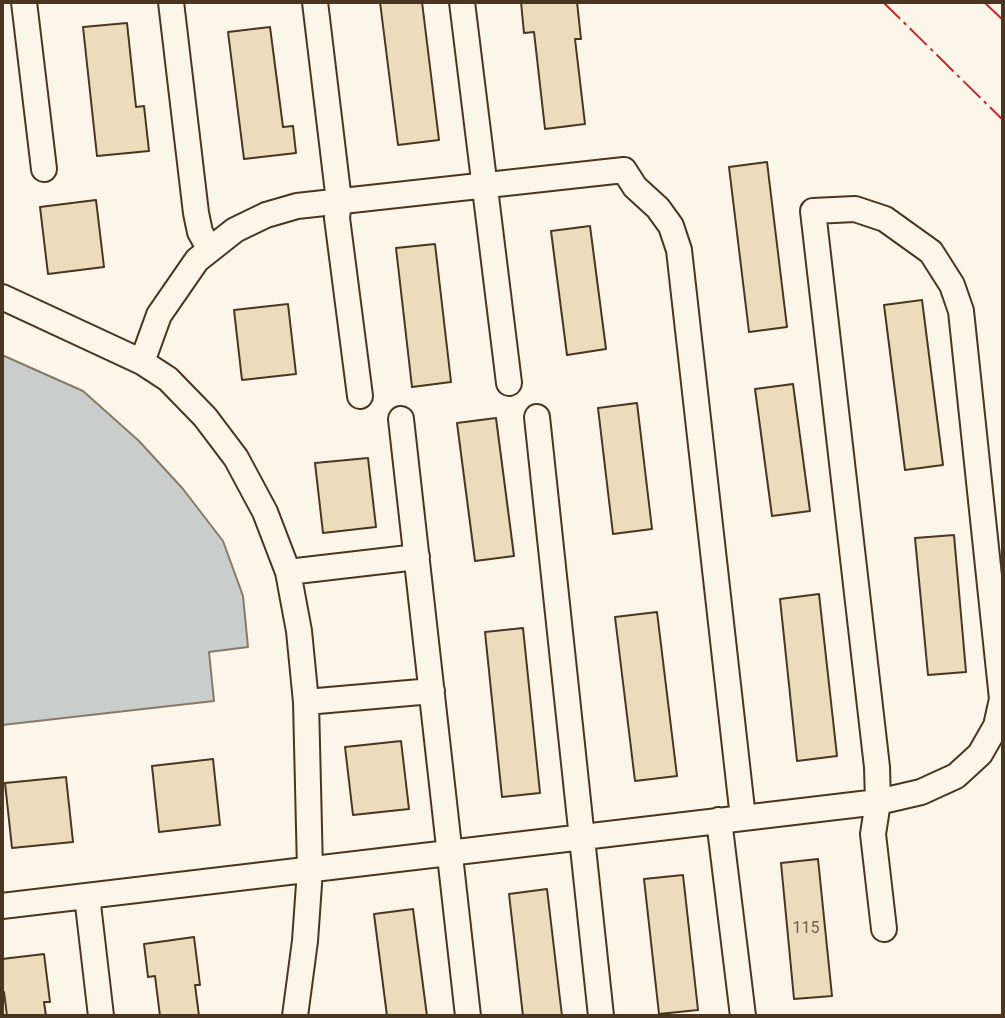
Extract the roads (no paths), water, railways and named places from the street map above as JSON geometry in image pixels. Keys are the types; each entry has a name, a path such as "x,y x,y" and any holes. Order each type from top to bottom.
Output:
{"lane":[{"path":"24,2 44,169"},
{"path":"171,2 196,213 200,232 210,250"},
{"path":"315,2 339,201 337,218 360,396"},
{"path":"461,2 509,383"},
{"path":"142,362 159,315 197,260 235,230 266,215 298,206 624,170 635,187 658,208 671,226 679,250 731,819 743,1016"},
{"path":"2,906 877,802 921,792 956,776 980,754 996,726 1002,699 961,312 952,285 931,252 885,219 855,209 813,211 877,767 877,802 873,834 884,929"},
{"path":"2,297 142,362 168,379 205,417 236,458 265,512 288,572 299,632 306,702 310,870 305,941 295,1016"},
{"path":"537,417 601,1016"},
{"path":"401,419 468,1016"},
{"path":"288,572 417,557"},
{"path":"306,702 432,691"},
{"path":"87,896 101,1016"}]}
